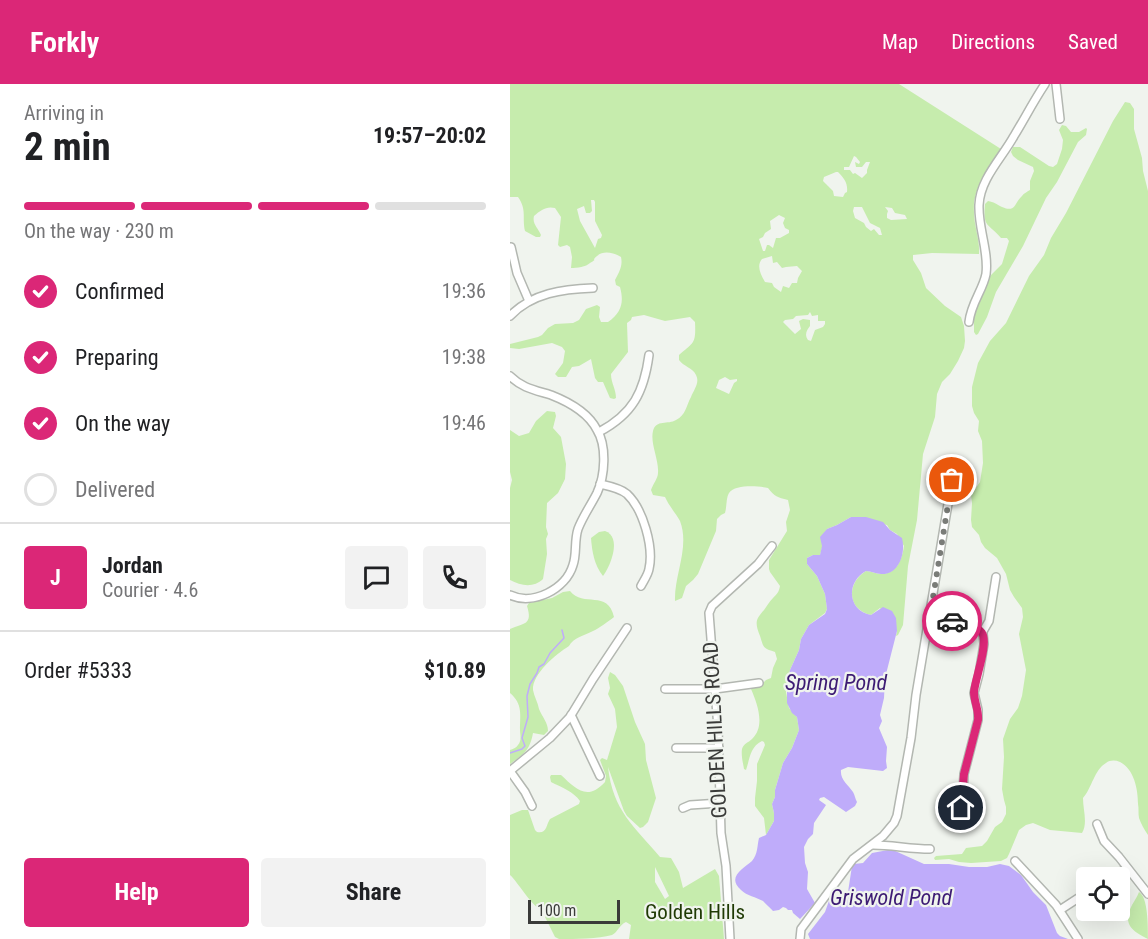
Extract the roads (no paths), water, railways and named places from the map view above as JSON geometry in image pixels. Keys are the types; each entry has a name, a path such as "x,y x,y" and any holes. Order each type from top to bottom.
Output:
{"street":[{"path":"969,322 986,274 979,208 981,191 1045,84"},
{"path":"1056,84 1060,119"},
{"path":"511,247 517,273 529,301"},
{"path":"510,316 529,301 559,291 593,288"},
{"path":"599,432 618,421 636,400 645,379 649,355"},
{"path":"510,376 527,388 550,395 588,417 599,432 603,456 600,484 577,531 574,561 566,579 554,590 539,596 522,599 510,595"},
{"path":"800,939 801,929 853,859 891,828 899,811 952,480"},
{"path":"600,484 627,495 641,518 648,541 650,561 648,574 641,586"},
{"name":"GOLDEN HILLS ROAD","path":"730,939 726,866 722,841 719,748 709,625 710,609 758,564 772,546"},
{"path":"959,822 964,774 978,720 974,693 984,644 982,633 989,621 996,577"},
{"path":"930,616 967,624 982,633"},
{"path":"532,806 510,771 550,738 571,715 627,628"},
{"path":"664,689 715,689 759,683"},
{"path":"571,715 600,776"},
{"path":"676,748 719,748"},
{"path":"683,808 690,805 720,803"},
{"path":"1097,824 1104,841 1126,867"},
{"path":"873,845 930,849"},
{"path":"1015,861 1060,910 1078,939"},
{"path":"1130,872 1148,894"},
{"path":"1060,910 1076,900"}],"water":[{"name":"Spring Pond","path":"851,517 866,517 883,522 902,538 903,544 902,556 897,567 881,574 866,571 859,576 852,588 857,608 871,615 883,607 892,611 896,618 897,631 885,678 880,715 882,721 879,728 887,747 887,768 883,771 848,767 841,770 843,779 857,802 846,812 824,797 820,798 819,800 826,805 814,823 813,834 804,847 808,872 807,889 815,903 800,919 792,910 783,907 773,911 763,901 743,892 735,881 738,873 754,858 759,838 766,835 774,821 772,804 775,790 783,763 799,730 797,717 787,703 790,670 801,639 809,625 825,614 827,609 825,594 817,576 807,564 807,558 820,555 822,546 820,537 827,529"},
{"name":"Griswold Pond","path":"893,850 924,864 969,867 1000,864 1009,866 1021,875 1046,905 1057,933 1068,939 810,939 808,934 825,912 830,898 848,892 852,866 863,863 872,853"}],"waterway":[{"path":"510,753 525,746 522,738 528,717 527,696 530,684 539,667 544,664 550,653 564,638 562,630"}],"park label":[{"name":"Golden Hills","path":"695,912"}]}
